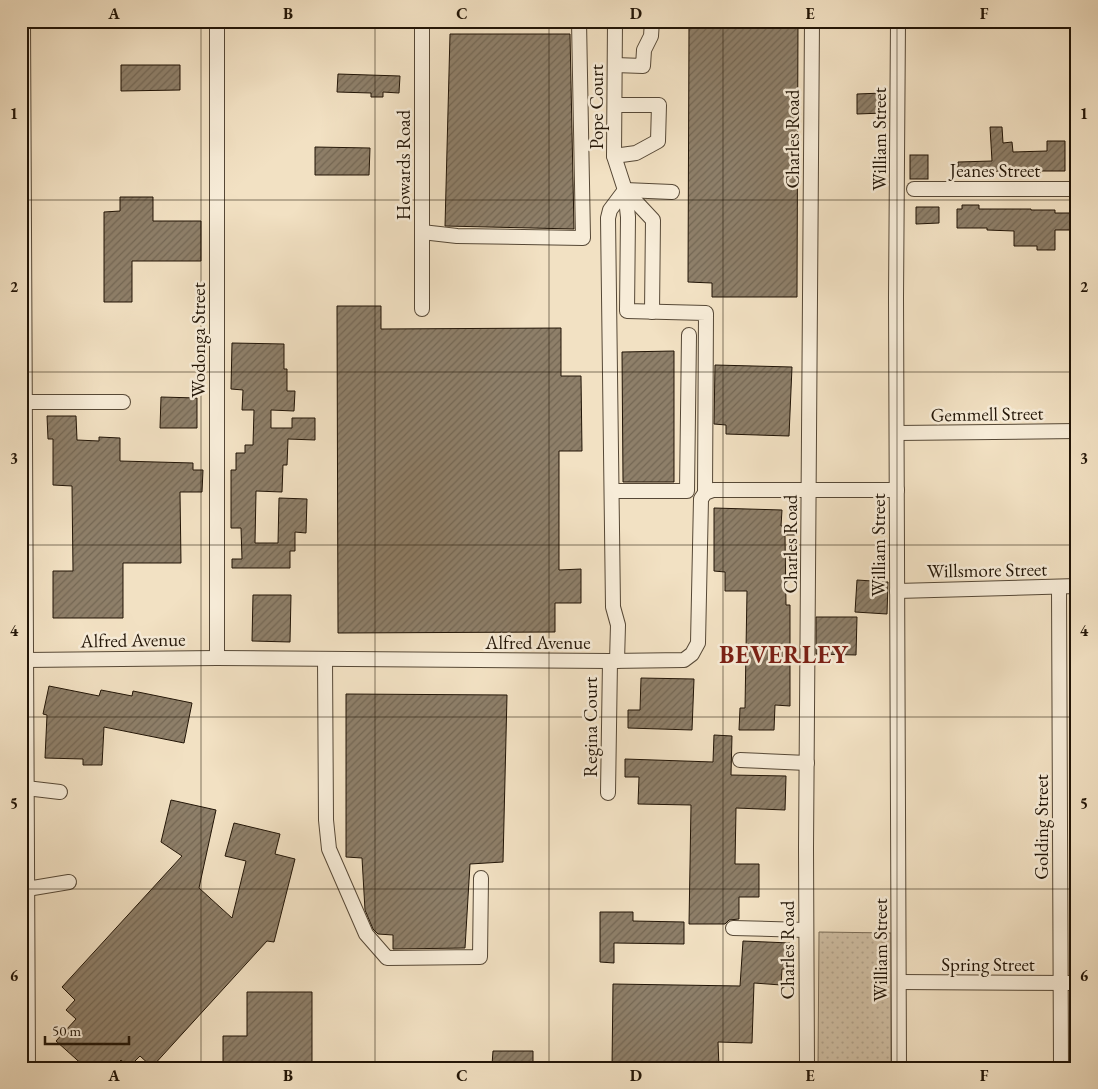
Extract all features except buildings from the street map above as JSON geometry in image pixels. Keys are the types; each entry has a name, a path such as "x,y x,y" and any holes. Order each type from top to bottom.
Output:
{"street":[{"path":"24,21 23,194 26,402 23,485 28,1068"},
{"name":"Wodonga Street","path":"216,21 216,658"},
{"name":"Howards Road","path":"422,21 422,309"},
{"path":"422,232 457,236 583,238 579,21"},
{"name":"Pope Court","path":"615,21 614,156 625,190"},
{"path":"615,65 643,66 644,50 652,36 652,21"},
{"name":"Charles Road","path":"806,1068 812,21"},
{"name":"William Street","path":"898,21 897,591 899,1068"},
{"path":"614,105 659,105 658,141 636,154 614,156"},
{"name":"Jeanes Street","path":"914,189 1077,189"},
{"path":"625,190 672,192"},
{"path":"625,190 653,220 652,312 627,311 628,218 625,190"},
{"name":"Regina Court","path":"608,793 614,661 618,625 613,607 608,218 610,210 625,190"},
{"name":"Alfred Avenue","path":"26,660 216,658 684,660 692,654 698,644 701,499 705,493 706,312 652,312"},
{"path":"612,491 687,491 689,335"},
{"path":"26,402 124,402"},
{"name":"Gemmell Street","path":"897,433 1077,431"},
{"path":"705,493 713,490 897,490"},
{"name":"Willsmore Street","path":"897,591 1077,586"},
{"name":"Golding Street","path":"1059,587 1061,1068"},
{"path":"325,659 326,820 329,849 366,934 387,958 480,957 480,878"},
{"path":"740,760 807,763"},
{"path":"26,788 60,792"},
{"path":"27,889 70,882"},
{"path":"733,928 806,930"},
{"name":"Spring Street","path":"899,982 1077,983"}],"shaded area":[{"path":"819,932 891,933 891,1068 818,1068"}],"district":[{"name":"BEVERLEY","path":"784,654"}]}
